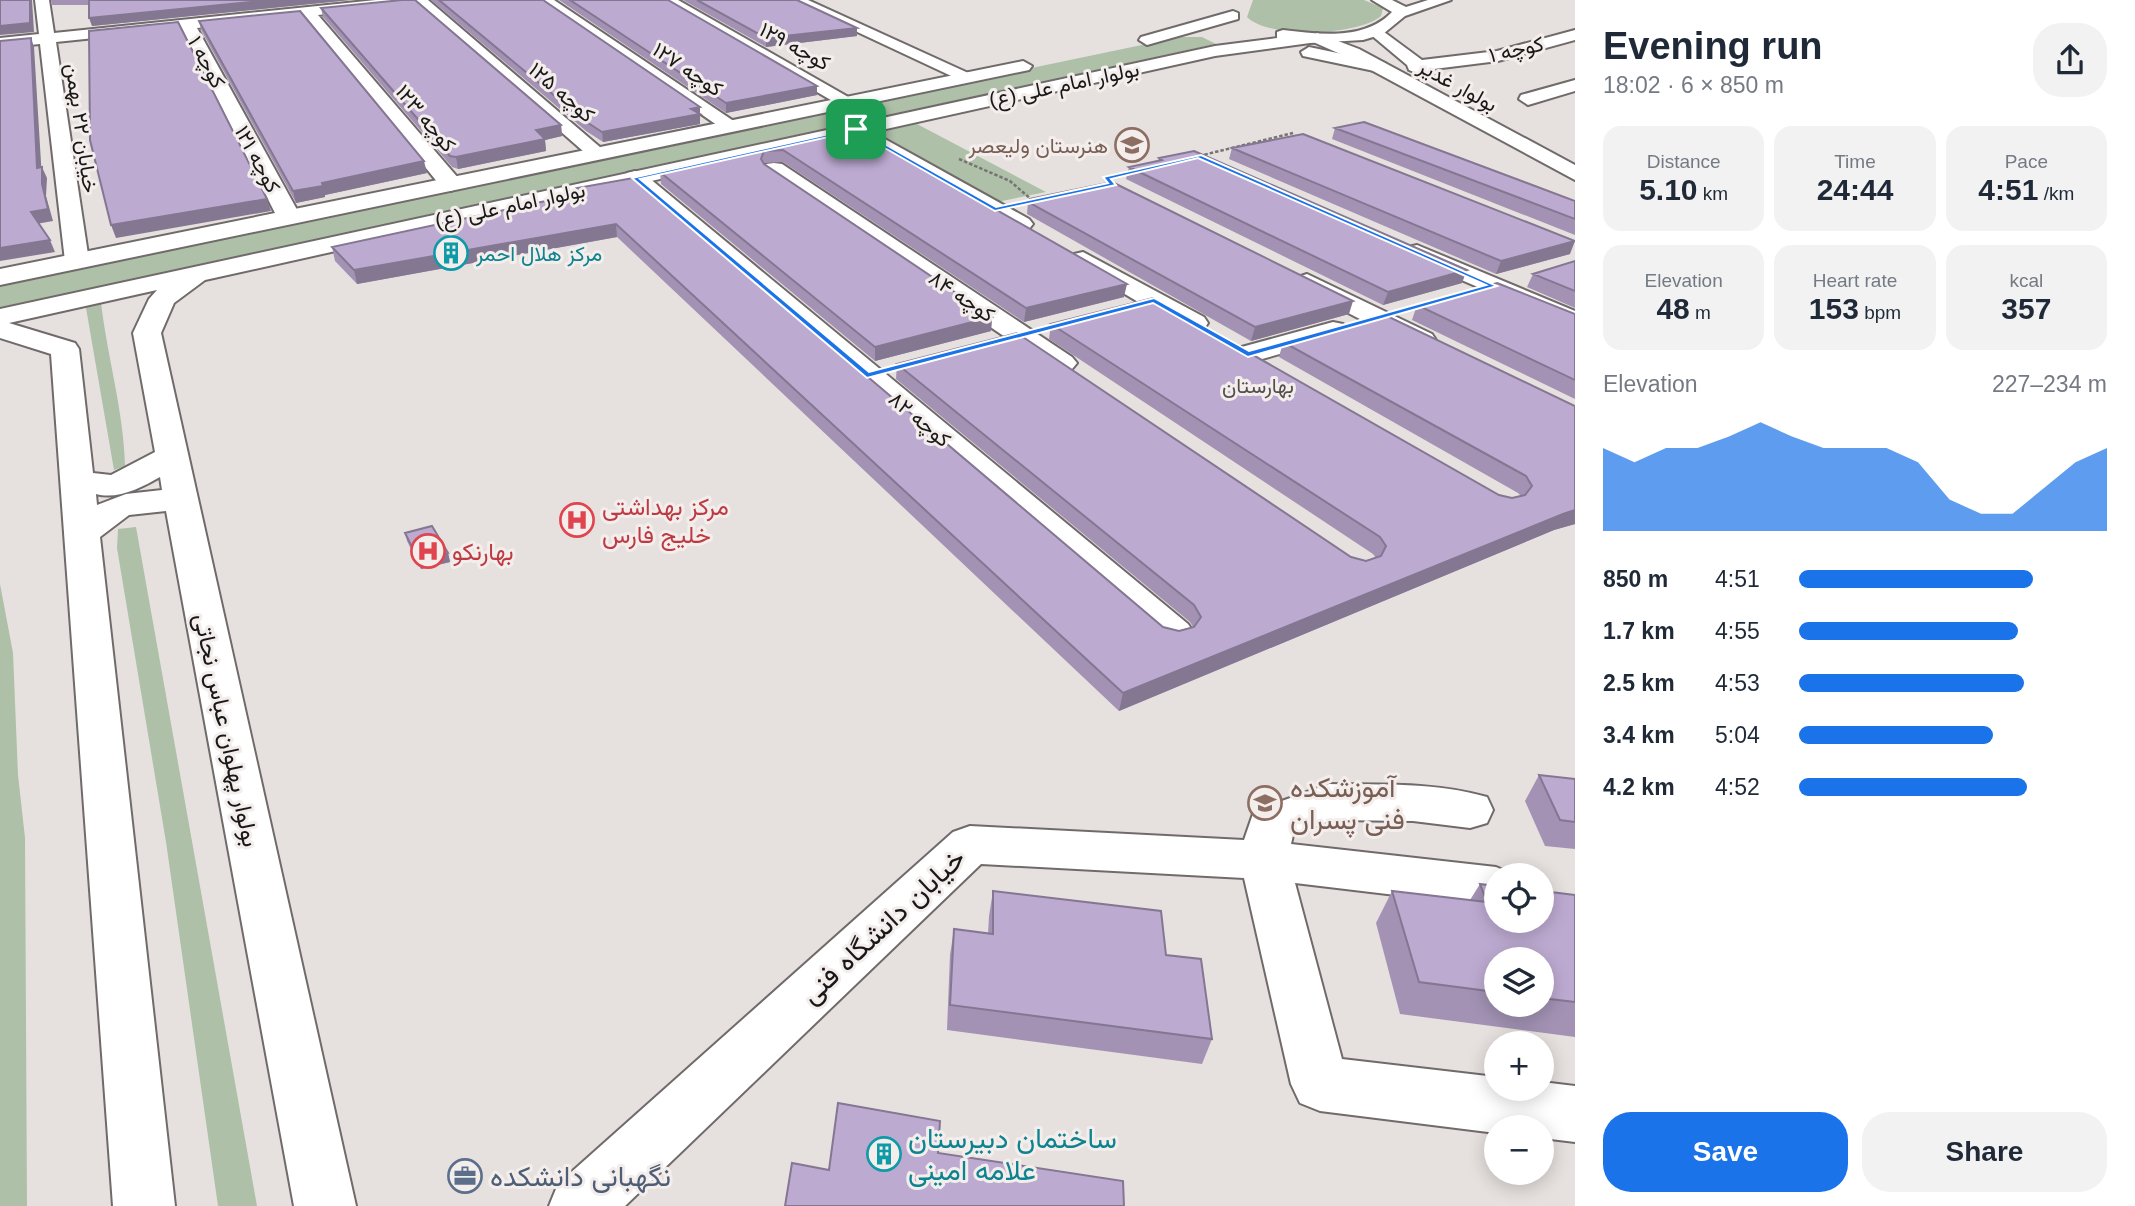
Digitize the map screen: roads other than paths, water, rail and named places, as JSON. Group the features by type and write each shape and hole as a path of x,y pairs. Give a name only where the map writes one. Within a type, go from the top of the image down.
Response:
{"street":[{"name":"خیابان ۲۲ بهمن","path":"42,0 77,261"},
{"path":"257,0 268,16"},
{"path":"0,43 306,12 361,3 420,0"},
{"name":"کوچه ۱۲۵","path":"420,0 598,153"},
{"name":"کوچه ۱۲۷","path":"544,0 732,126"},
{"name":"کوچه ۱۲۹","path":"667,0 848,102"},
{"path":"796,0 968,77"},
{"path":"1379,0 1399,8 1401,13"},
{"path":"1238,8 1240,25 1259,31 1313,38 1376,31 1389,26 1401,13 1444,0"},
{"name":"بولوار امام علی (ع)","path":"1130,44 1181,32 1238,8"},
{"path":"159,9 167,26"},
{"name":"کوچه ۱۲۳","path":"306,12 451,184"},
{"name":"کوچه ۱","path":"187,24 227,100"},
{"name":"بولوار غدیر","path":"1376,31 1415,66 1529,128"},
{"path":"1181,32 1225,34 1240,39 1246,46 1298,50 1422,81 1436,77"},
{"name":"کوچه ۱","path":"1415,66 1497,56 1575,34"},
{"name":"بولوار امام علی (ع)","path":"0,317 1246,46 1313,38"},
{"name":"بولوار غدیر","path":"1313,38 1387,72 1575,174"},
{"path":"1525,49 1563,58"},
{"name":"بولوار امام علی (ع)","path":"0,277 1049,61"},
{"path":"1417,89 1427,85 1454,88"},
{"path":"1528,99 1575,85"},
{"name":"کوچه ۱۲۱","path":"227,100 289,217"},
{"path":"856,129 1283,374"},
{"name":"کوچه ۸۴","path":"774,169 1088,381"},
{"name":"کوچه ۸۲","path":"635,178 1174,633"},
{"path":"995,209 1034,201"},
{"path":"1391,241 1575,321"},
{"path":"1282,269 1451,354"},
{"name":"بولوار پهلوان عباس نجاتی","path":"198,274 162,299 147,333 325,1206"},
{"path":"1455,296 1528,276"},
{"path":"1114,311 1154,300"},
{"path":"1228,343 1377,318 1416,307"},
{"path":"982,345 1060,325"},
{"path":"0,329 65,349 144,1206"},
{"path":"867,375 905,365"},
{"path":"76,476 107,488 125,483 172,456"},
{"path":"82,535 113,507 141,500 180,499"},
{"path":"1470,810 1413,803 1329,802 1271,824 1264,860 1320,1084 1575,1114"},
{"name":"خیابان دانشگاه فنی","path":"580,1206 970,845 1264,860 1484,886"}],"place":[{"name":"هنرستان ولیعصر","path":"1132,145"},
{"name":"مرکز هلال احمر","path":"451,253"},
{"name":"مرکز بهداشتی خلیج فارس","path":"577,520"},
{"name":"بهارنکو","path":"428,551"},
{"name":"آموزشکده فنی پسران","path":"1265,803"},
{"name":"ساختمان دبیرستان علامه امینی","path":"884,1154"},
{"name":"نگهبانی دانشکده","path":"465,1176"}],"district":[{"name":"بهارستان","path":"1258,385"}]}
